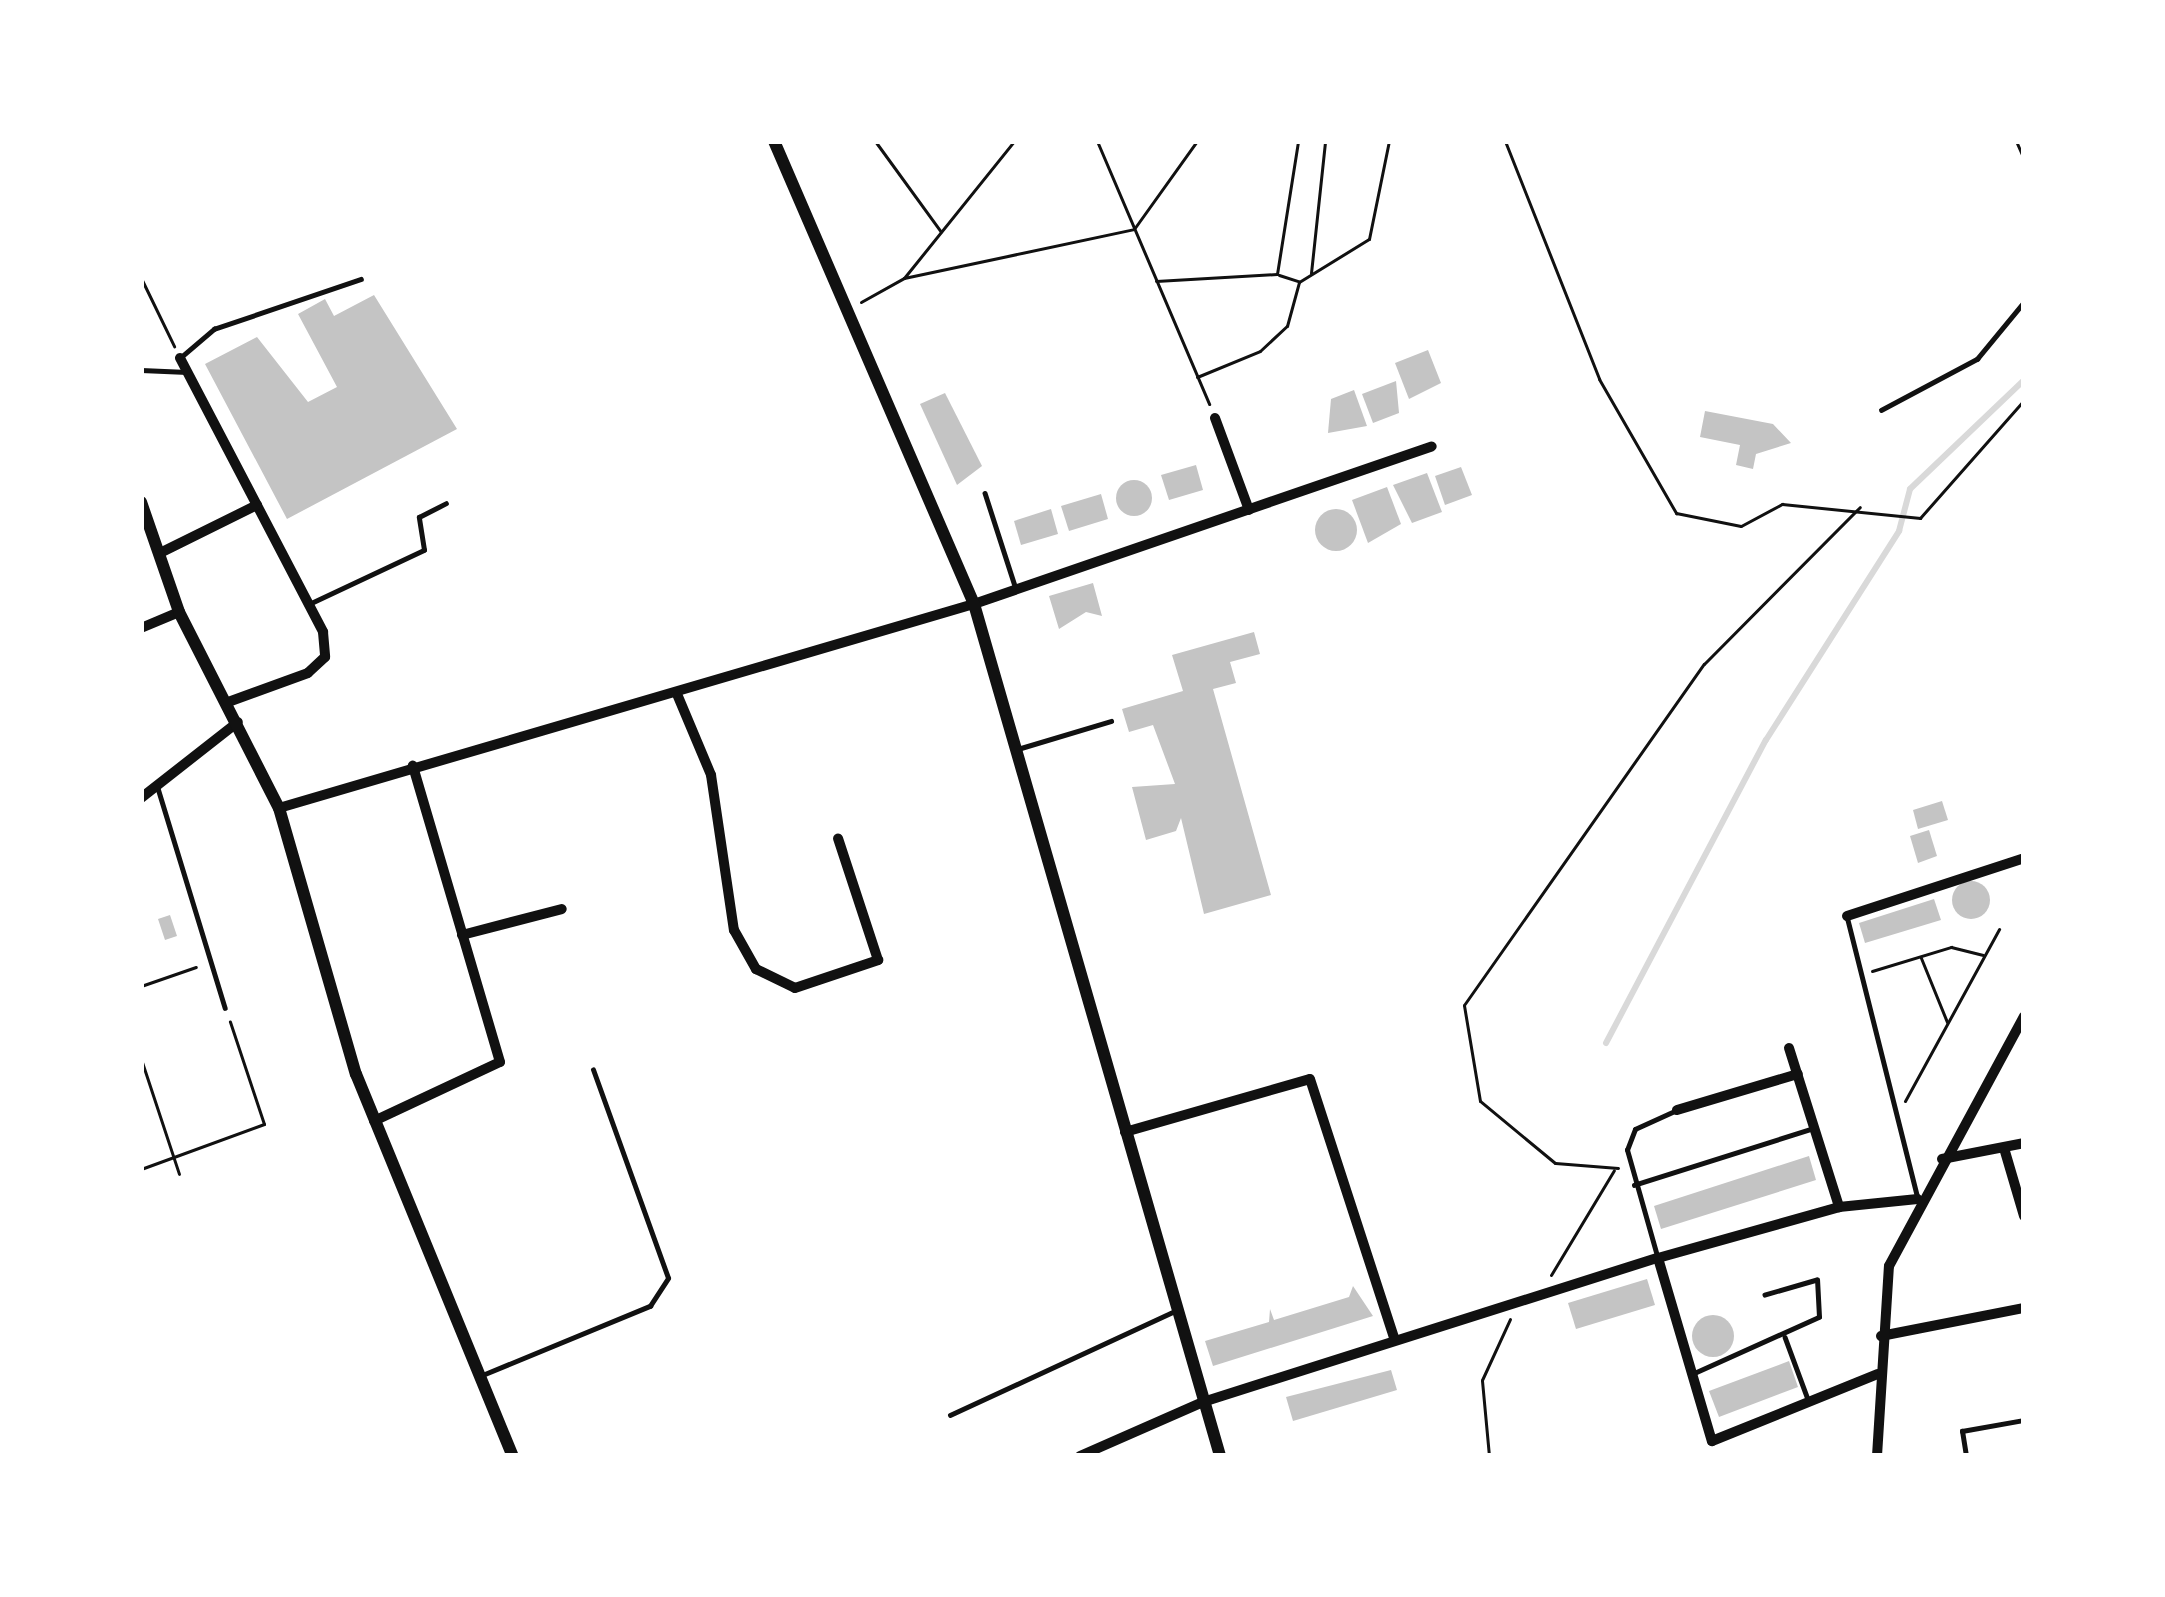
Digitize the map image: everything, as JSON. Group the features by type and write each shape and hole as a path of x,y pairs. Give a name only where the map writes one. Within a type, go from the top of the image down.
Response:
{"street":[{"path":"774,141 974,604 1220,1456"},
{"path":"180,358 309,604 325,657 231,701"},
{"path":"1215,418 1249,510"},
{"path":"279,808 974,604 1432,446"},
{"path":"141,502 179,612 241,720 279,808 374,1121 513,1456"},
{"path":"162,552 257,505"},
{"path":"141,628 179,612"},
{"path":"677,694 711,775 734,930 756,969 795,988 878,960 838,838"},
{"path":"141,798 241,720"},
{"path":"374,1121 500,1062 413,766"},
{"path":"1847,916 2024,858"},
{"path":"462,935 562,909"},
{"path":"1877,1456 1878,1374 1888,1266 1918,1199 2024,1016"},
{"path":"1790,1048 1839,1207"},
{"path":"1677,1110 1798,1074"},
{"path":"1125,1132 1310,1078 1395,1340"},
{"path":"1942,1159 2024,1143"},
{"path":"2004,1148 2024,1216"},
{"path":"1081,1456 1204,1402 1658,1258 1839,1207 1918,1199"},
{"path":"1658,1258 1712,1442 1878,1374"},
{"path":"1881,1336 2024,1308"}],"lane":[{"path":"180,358 214,329 361,279"},
{"path":"1881,410 1959,373 2024,302"},
{"path":"141,370 187,372"},
{"path":"985,493 1016,589"},
{"path":"309,604 424,550 419,517 446,503"},
{"path":"1016,749 1111,721"},
{"path":"157,785 225,1008"},
{"path":"1847,916 1858,975 1918,1199"},
{"path":"480,1376 650,1306 668,1279 593,1070"},
{"path":"1658,1258 1628,1167 1635,1129 1677,1110"},
{"path":"1634,1185 1815,1128"},
{"path":"1692,1374 1785,1337 1819,1317 1820,1282 1766,1295"},
{"path":"950,1415 1176,1311"},
{"path":"1785,1337 1809,1402"},
{"path":"1966,1456 1962,1431 2024,1420"}],"path":[{"path":"875,141 941,232"},
{"path":"904,278 1014,141"},
{"path":"1097,141 1215,418"},
{"path":"848,308 904,278 1134,229 1197,141"},
{"path":"1277,274 1298,141"},
{"path":"1310,275 1325,141"},
{"path":"1197,377 1287,326 1299,282 1369,239 1389,141"},
{"path":"1505,141 1599,379 1676,513 1742,526 1782,504 1860,507 1916,518 2024,400"},
{"path":"2016,141 2024,159"},
{"path":"1156,281 1277,274 1299,282"},
{"path":"141,278 180,358"},
{"path":"1628,1167 1555,1163 1492,1113 1464,1005 1704,664 1860,507"},
{"path":"1892,1106 1907,1100 1999,929"},
{"path":"1858,975 1951,947 1984,956"},
{"path":"1921,957 1947,1023"},
{"path":"141,986 210,962"},
{"path":"141,1169 264,1124 225,1008"},
{"path":"141,1059 179,1174"}],"building":[{"path":"374,295 457,429 287,519 205,364 257,337 308,402 337,387 298,314 325,299 334,316"},
{"path":"1428,350 1441,383 1409,399 1395,363"},
{"path":"1396,381 1399,413 1373,423 1362,394"},
{"path":"1354,390 1367,426 1328,433 1331,399"},
{"path":"945,393 982,466 957,485 920,404"},
{"path":"1705,411 1773,424 1791,443 1756,454 1753,469 1736,465 1740,445 1700,437"},
{"path":"1196,465 1203,490 1169,500 1161,475"},
{"path":"1461,467 1472,495 1445,505 1435,476"},
{"path":"1427,473 1442,512 1412,523 1393,485"},
{"path":"1134,480 1147,485 1152,498 1147,511 1134,516 1121,511 1116,498 1121,485"},
{"path":"1387,487 1401,524 1368,543 1352,500"},
{"path":"1101,494 1108,519 1069,531 1061,506"},
{"path":"1051,509 1058,534 1021,545 1014,521"},
{"path":"1336,509 1351,515 1357,530 1351,545 1336,551 1321,545 1315,530 1321,515"},
{"path":"1093,583 1102,616 1086,612 1059,629 1049,596"},
{"path":"1254,632 1260,654 1230,662 1236,683 1213,689 1271,895 1204,914 1181,818 1176,831 1146,840 1132,787 1175,784 1153,725 1129,732 1122,709 1183,691 1172,655"},
{"path":"1942,801 1948,820 1918,829 1913,810"},
{"path":"1929,830 1937,856 1918,863 1910,836"},
{"path":"1971,881 1985,886 1990,900 1985,914 1971,919 1957,914 1952,900 1957,886"},
{"path":"1934,899 1941,920 1865,943 1859,923"},
{"path":"170,915 177,936 165,940 158,919"},
{"path":"1809,1156 1816,1180 1661,1229 1654,1206"},
{"path":"1647,1279 1655,1305 1576,1329 1568,1303"},
{"path":"1353,1286 1373,1316 1213,1366 1205,1341 1269,1322 1270,1309 1274,1320 1349,1297"},
{"path":"1713,1315 1728,1321 1734,1336 1728,1351 1713,1357 1698,1351 1692,1336 1698,1321"},
{"path":"1789,1361 1798,1387 1719,1417 1709,1391"},
{"path":"1391,1370 1397,1390 1293,1421 1286,1397"}],"waterway":[{"path":"1606,1043 1766,740 1899,531 1910,489 2024,380"}]}
